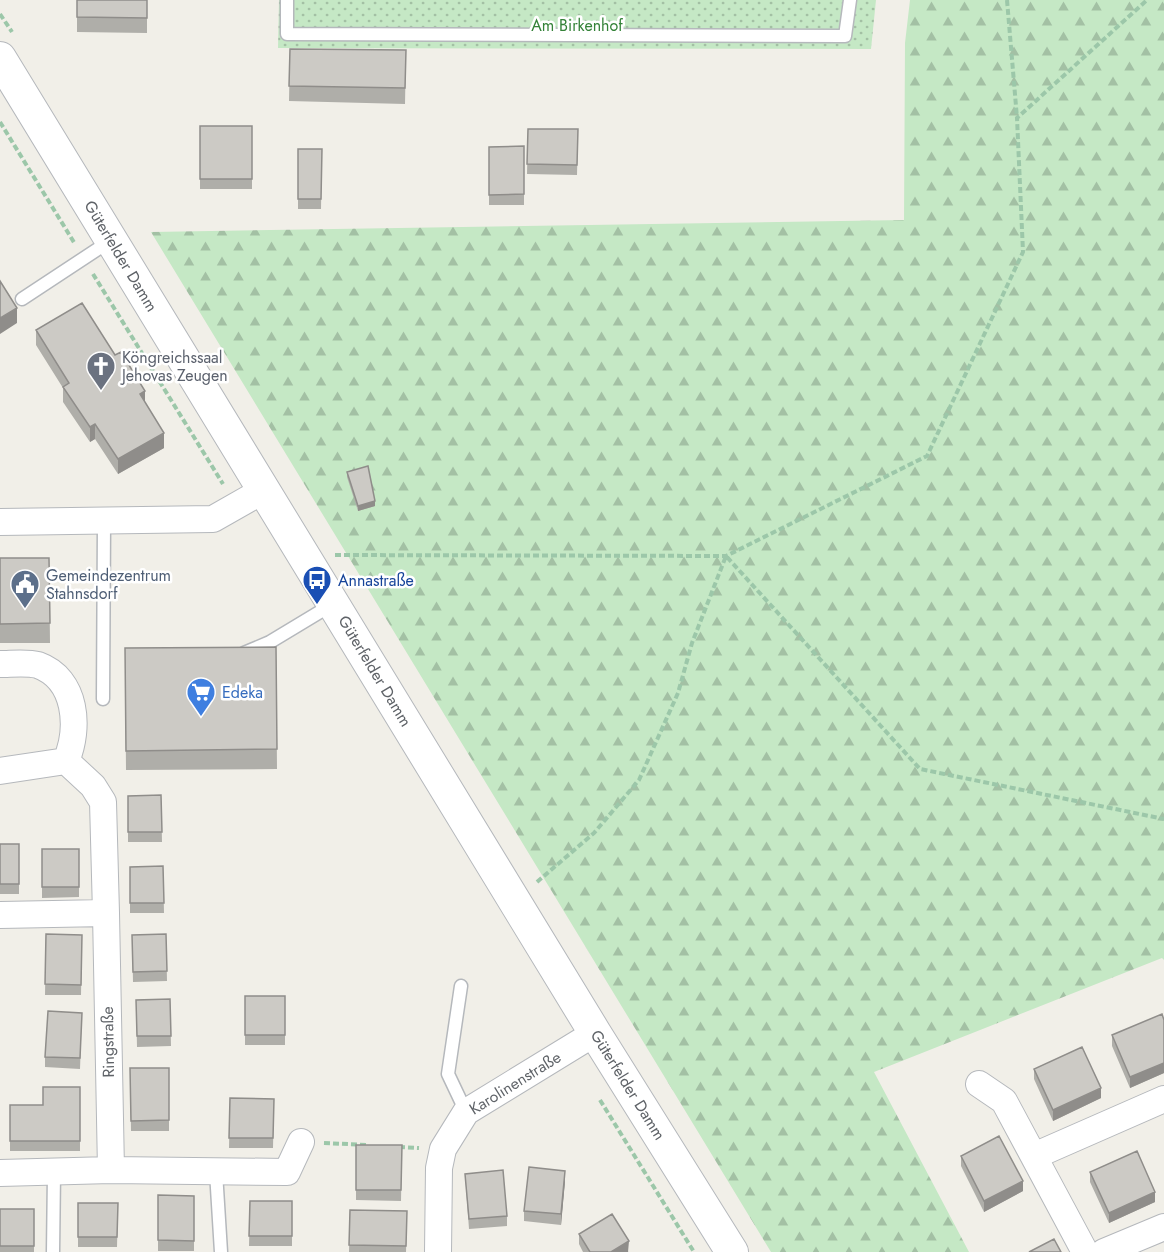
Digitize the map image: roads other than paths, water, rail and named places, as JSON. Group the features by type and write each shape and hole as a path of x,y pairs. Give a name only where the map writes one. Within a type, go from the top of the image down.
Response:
{"street":[{"name":"Güterfelder Damm","path":"0,58 595,1033 732,1252"},
{"path":"0,522 213,519 264,490"},
{"path":"0,664 37,665 60,678 72,700 74,743 66,761 0,771"},
{"name":"Ringstraße","path":"66,761 93,786 102,802 111,1170"},
{"path":"0,915 106,913"},
{"name":"Karolinenstraße","path":"438,1252 439,1168 443,1149 466,1112 595,1033"},
{"path":"979,1084 1004,1101 1085,1252"},
{"path":"1034,1156 1164,1099"},
{"path":"0,1173 111,1170 287,1172 301,1142"},
{"path":"1104,1252 1164,1227"}],"lane":[{"path":"287,0 287,34 797,36 845,36 850,0"},
{"path":"22,299 111,241"},
{"path":"103,699 104,522"},
{"path":"240,655 270,642 333,604"},
{"path":"461,986 448,1074 466,1112"},
{"path":"216,1172 221,1252"},
{"path":"53,1252 54,1173"}],"place":[{"name":"Köngreichssaal Jehovas Zeugen","path":"101,392"},
{"name":"Annastraße","path":"317,606"},
{"name":"Gemeindezentrum Stahnsdorf","path":"25,610"},
{"name":"Edeka","path":"201,718"}],"park label":[{"name":"Am Birkenhof","path":"577,25"}]}
